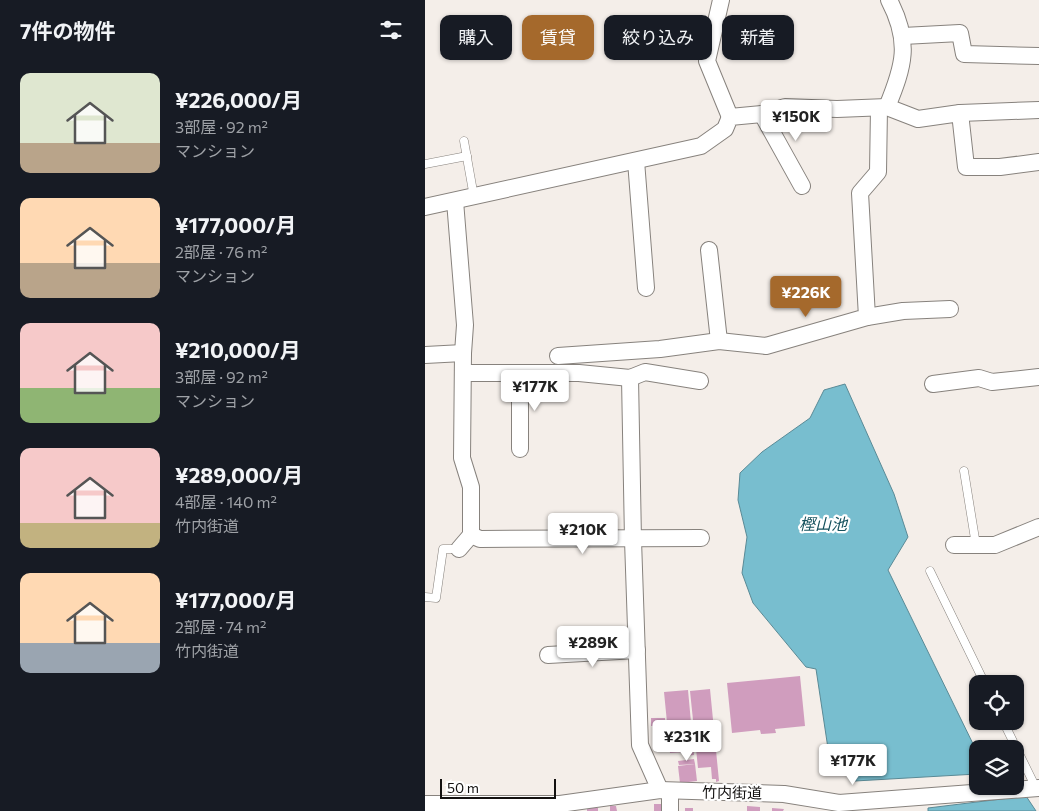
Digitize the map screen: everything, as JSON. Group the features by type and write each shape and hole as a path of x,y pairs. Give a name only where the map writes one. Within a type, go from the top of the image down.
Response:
{"street":[{"path":"425,207 701,146 725,129 730,116 707,61 721,0"},
{"path":"867,317 860,194 878,172 883,107 899,79 903,36 889,0"},
{"path":"903,36 960,33 964,54 1039,56"},
{"path":"730,116 762,114 785,107 837,109 883,107 918,119 960,114 1039,110"},
{"path":"762,114 803,186"},
{"path":"960,114 966,167 1000,167 1039,162"},
{"path":"636,161 646,288"},
{"path":"455,201 465,325 462,458 471,487 471,535 459,549"},
{"path":"709,250 719,341"},
{"path":"559,356 660,349 719,341 766,346 867,317 903,311 950,309"},
{"path":"425,355 463,353"},
{"path":"463,373 579,373 630,378 645,372 700,380"},
{"path":"519,449 520,374"},
{"path":"933,384 979,378 991,382 1039,377"},
{"path":"630,378 640,745 665,791 670,811"},
{"path":"954,546 995,545 1039,527"},
{"path":"471,535 480,539 633,540 701,538"},
{"path":"548,655 637,650"},
{"name":"竹内街道","path":"425,804 559,804 665,791 784,794 839,802 1038,790"}],"lane":[{"path":"464,142 474,197"},
{"path":"425,164 467,156"},
{"path":"964,471 976,545"},
{"path":"425,598 436,598 443,549 459,549"},
{"path":"930,571 981,675"},
{"path":"1008,730 1038,790"}],"water":[{"name":"樫山池","path":"845,384 894,494 908,537 888,570 971,740 969,740 969,774 855,781 829,755 816,669 806,667 753,603 742,573 747,537 738,500 740,473 762,452 810,418 824,390"},
{"path":"1026,796 1036,811 928,811 928,808"}],"building":[{"path":"800,676 805,726 775,729 776,733 761,734 760,730 732,733 727,683"},
{"path":"710,689 719,781 716,782 716,779 712,779 711,767 698,768 690,691"},
{"path":"688,690 694,755 686,756 685,752 670,753 664,692"},
{"path":"651,718 665,718 665,726 651,726"},
{"path":"694,759 695,764 679,765 678,761"},
{"path":"695,764 697,781 680,783 678,766"},
{"path":"654,804 662,804 664,811 654,811"},
{"path":"610,806 616,806 617,811 610,811"},
{"path":"747,806 760,807 760,811 747,811"},
{"path":"587,808 598,808 598,811 587,811"},
{"path":"685,808 693,808 693,811 685,811"},
{"path":"772,808 784,809 783,811 772,811"}]}
